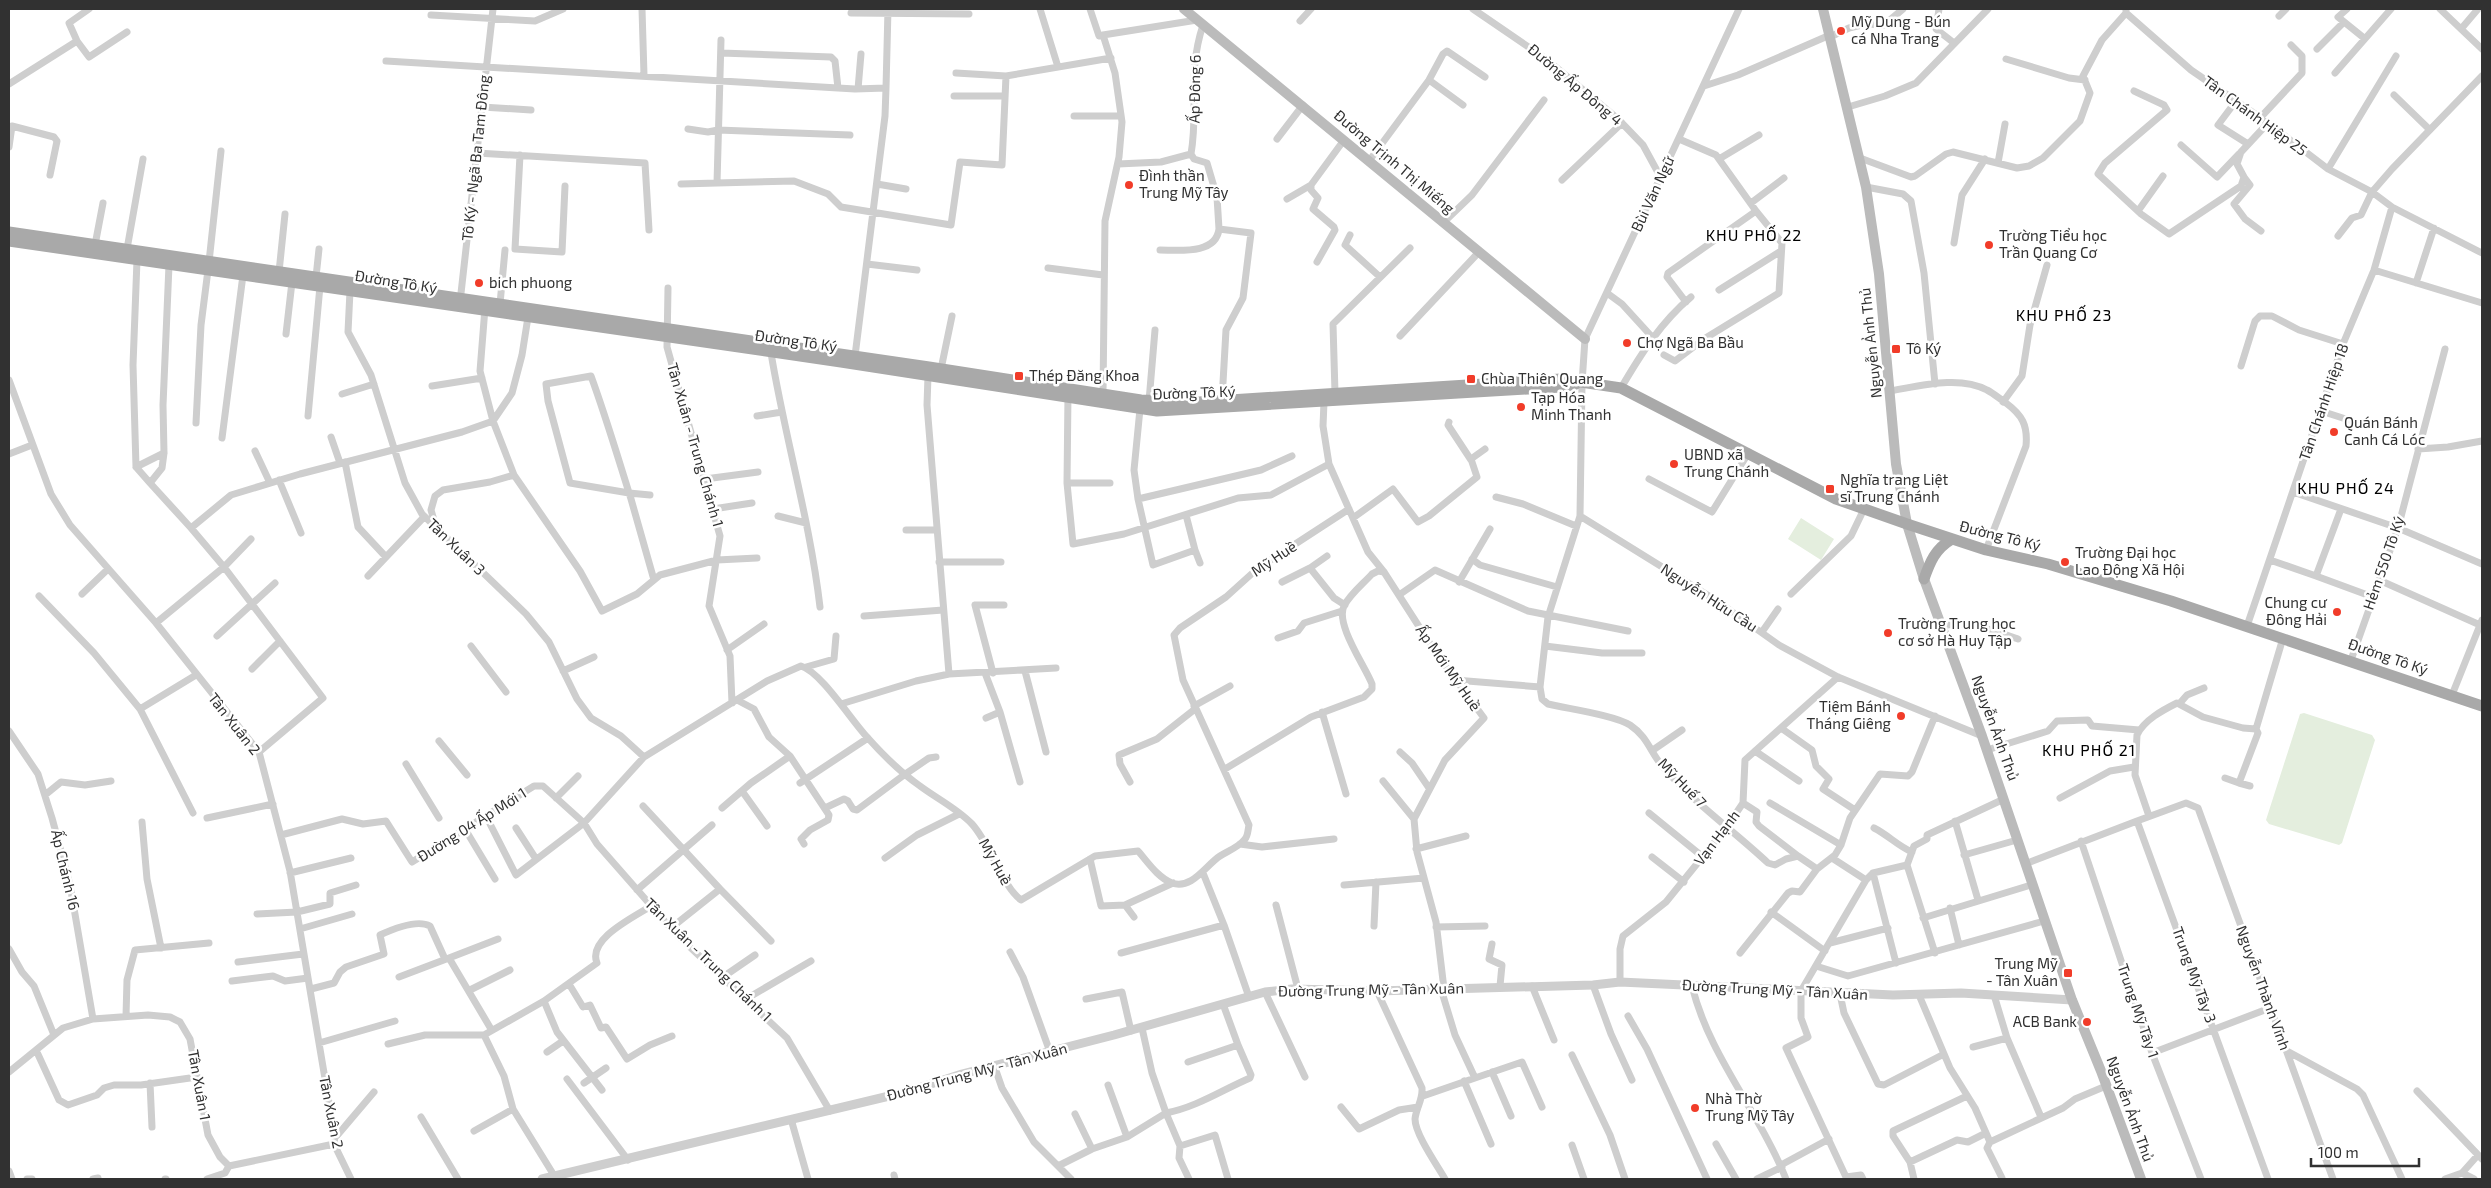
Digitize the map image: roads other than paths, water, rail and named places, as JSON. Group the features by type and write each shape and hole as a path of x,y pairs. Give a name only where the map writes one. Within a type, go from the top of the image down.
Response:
{"main road":[{"name":"Đường Trịnh Thị Miếng","path":"1184,9 1585,339"},
{"name":"Nguyễn Ảnh Thủ","path":"1823,9 1866,187 1879,274 1896,464 1907,524 1924,579 1987,750 2072,1000 2141,1179"},
{"name":"Đường Tô Ký","path":"9,232 127,249 243,275 292,282 318,282 485,307 528,317 855,356 941,369 1178,411 1561,388 1582,383"},
{"name":"Đường Tô Ký","path":"9,241 169,265 209,266 279,272 350,290 460,303"},
{"name":"Đường Tô Ký","path":"485,307 500,304 772,353 928,376 1068,393"},
{"name":"Đường Tô Ký","path":"1144,405 1552,380 1621,388 1749,452 1836,499 1952,540 2048,564 2247,626 2482,706"},
{"path":"1924,579 1928,566 1938,548 1952,540"}],"street":[{"path":"89,9 69,23 77,41 89,56 127,32"},
{"name":"Tô Ký - Ngã Ba Tam Đông","path":"460,303 493,9"},
{"path":"431,15 535,21 563,9"},
{"path":"642,9 644,75"},
{"path":"1040,9 1058,67"},
{"path":"1090,9 1098,36 1200,22"},
{"path":"1300,20 1311,9"},
{"name":"Đường Ấp Đông 4","path":"1473,9 1546,58 1622,123 1644,145 1661,178"},
{"name":"Bùi Văn Ngữ","path":"1580,516 1582,383 1585,339 1680,139 1739,9"},
{"path":"1704,86 1738,75 1849,28 1866,24 1884,26 1903,9"},
{"path":"1939,9 1936,29 1954,44"},
{"path":"1848,108 1885,96 1916,82 1988,9"},
{"path":"2279,16 2286,9"},
{"path":"2347,9 2338,17 2364,38"},
{"path":"2335,73 2391,9"},
{"path":"2440,9 2482,49"},
{"path":"2461,29 2478,9"},
{"path":"851,14 888,11 969,14"},
{"path":"855,356 885,116 888,11"},
{"path":"1860,158 1910,176 1915,176 1946,154 1953,152 2023,168 2043,158 2080,121 2090,93 2084,76 2102,40 2126,11"},
{"name":"Tân Chánh Hiệp 25","path":"2126,11 2191,70 2268,123 2328,170 2372,192 2392,207 2482,254"},
{"name":"Ấp Đông 6","path":"1191,154 1194,136 1193,68 1200,22"},
{"path":"2317,49 2344,22"},
{"path":"1102,35 1111,58 1121,116 1118,164 1105,221 1103,399"},
{"path":"717,183 718,80 721,40"},
{"path":"9,84 77,41"},
{"path":"2260,118 2302,72 2302,56 2291,45"},
{"path":"1369,161 1428,80 1443,54 1447,51 1485,77"},
{"path":"721,53 831,57 835,61 838,88"},
{"path":"858,89 861,54"},
{"path":"2328,170 2396,56"},
{"path":"956,73 1006,76 1111,58"},
{"path":"2006,59 2070,78 2085,80"},
{"path":"386,61 838,88 886,88"},
{"path":"681,184 794,181 828,194 841,207 874,214 951,225 960,162 1002,165 1006,76"},
{"path":"2338,236 2352,218 2361,214 2372,192 2429,129 2482,76"},
{"path":"1428,80 1463,105"},
{"path":"2134,91 2164,105 2167,110 2105,163 2098,174 2138,211 2169,234 2241,186 2244,177"},
{"path":"2394,95 2429,129"},
{"path":"954,96 1005,96"},
{"path":"1443,222 1472,195 1544,100"},
{"path":"2236,101 2218,125 2248,144"},
{"path":"1277,139 1303,105"},
{"path":"482,108 531,110"},
{"path":"1074,116 1121,116"},
{"path":"1562,180 1622,123"},
{"path":"2180,145 2217,177 2268,123"},
{"path":"1998,163 2005,124"},
{"path":"9,147 12,126 54,137 57,142 50,175"},
{"path":"688,129 708,132 718,130 850,135"},
{"path":"1719,159 1759,135"},
{"path":"1664,355 1675,361 1704,339 1779,293 1782,243 1756,211 1716,155 1680,139"},
{"path":"1287,199 1311,185 1344,140"},
{"path":"196,423 201,325 222,151"},
{"path":"2241,152 2237,164 2250,185 2234,204 2245,219 2261,232"},
{"path":"477,153 646,163 649,230"},
{"path":"1118,164 1161,162 1191,154 1194,158 1207,163 1217,197 1218,237 1214,242 1196,250 1160,250"},
{"path":"520,155 515,249 562,252 566,186"},
{"path":"127,249 143,159"},
{"path":"1954,243 1962,195 1985,159"},
{"path":"2138,211 2163,176"},
{"path":"1751,203 1784,178"},
{"path":"877,184 906,189"},
{"path":"1311,185 1311,190 1318,198 1313,209 1335,230 1317,262"},
{"path":"1866,187 1903,194 1911,201 1924,273 1934,384"},
{"path":"94,244 103,203"},
{"name":"Tân Chánh Hiệp 18","path":"2247,626 2343,344 2374,270 2392,207"},
{"path":"1621,388 1652,338 1672,313 1689,300 1667,278 1668,273 1756,211"},
{"path":"279,272 285,214"},
{"path":"2416,283 2434,228"},
{"path":"1219,230 1252,229 1243,298 1226,330 1222,400"},
{"path":"1350,235 1345,245 1380,277"},
{"path":"1335,392 1333,324 1410,248"},
{"path":"308,416 319,249"},
{"path":"500,304 506,250"},
{"path":"1719,290 1781,251"},
{"path":"1400,336 1479,252"},
{"path":"137,260 133,365 136,467 224,567 323,698 259,752"},
{"path":"867,264 917,270"},
{"path":"150,483 162,468 164,453 163,405 169,265"},
{"path":"2003,402 2022,376 2030,325 2047,265"},
{"path":"1048,268 1103,275"},
{"path":"2374,270 2482,303"},
{"path":"222,438 243,275"},
{"path":"286,334 292,282"},
{"name":"Tân Xuân - Trung Chánh 1","path":"668,288 667,348 720,536 718,560 709,606 730,656 735,701"},
{"name":"Tân Xuân 3","path":"350,290 348,332 374,384 411,497 424,517 526,614 549,642 577,699 591,718 621,736 644,757"},
{"path":"1607,293 1622,304 1652,338"},
{"path":"485,307 480,371 493,421 514,475 580,571 602,611 637,594 660,575 718,560 757,558"},
{"path":"2241,366 2255,322 2260,316 2266,314 2299,330 2343,344"},
{"path":"941,369 952,316"},
{"path":"190,528 231,495 342,462 470,430 493,421 512,392 522,355 528,317"},
{"path":"1155,330 1134,470 1138,499 1153,565 1195,550"},
{"name":"Hẻm 550 Tô Ký","path":"2351,660 2398,528 2445,349"},
{"path":"772,353 782,412 806,523 820,607"},
{"path":"650,495 629,494 570,483 548,402 546,384 591,376 629,494 654,580"},
{"path":"928,376 926,406 949,674"},
{"path":"432,386 482,378"},
{"name":"Tân Xuân 2","path":"9,380 51,494 70,525 156,623 259,752 290,873 303,954 311,989 334,1141 351,1179"},
{"path":"1890,391 1934,384 1959,383 1986,389 2023,419 2027,434 2026,446 1986,550"},
{"path":"342,394 374,384"},
{"path":"1068,393 1067,483 1072,544 1103,540 1238,498 1271,495 1329,464"},
{"name":"Ấp Mới Mỹ Huề","path":"1324,402 1323,426 1329,464 1368,552 1384,572 1455,680 1484,718 1446,760 1429,788 1414,819 1416,849 1436,926 1443,989 1455,1035 1475,1078"},
{"path":"2321,411 2352,421"},
{"path":"757,416 782,412"},
{"path":"1353,518 1393,489 1418,522 1430,516 1477,477 1471,460 1448,425 1449,422"},
{"path":"331,437 342,462 358,527 386,556"},
{"path":"2418,449 2434,449 2482,442"},
{"path":"9,454 32,445"},
{"path":"1471,460 1485,449"},
{"path":"255,451 270,483"},
{"path":"1649,479 1712,512 1749,452"},
{"path":"136,467 164,453"},
{"path":"1138,499 1261,470 1292,456"},
{"path":"705,480 758,472"},
{"path":"436,527 431,510 435,496 443,490 490,482 514,475"},
{"path":"279,480 301,533"},
{"path":"1067,483 1110,483"},
{"path":"2293,492 2398,528 2482,564"},
{"path":"1496,497 1523,504 1576,526"},
{"path":"713,509 752,503"},
{"name":"Mỹ Huề","path":"1240,844 1247,838 1249,824 1183,680 1174,636 1180,628 1226,597 1256,569 1349,509"},
{"path":"1791,594 1851,536 1864,509"},
{"path":"2316,576 2341,509"},
{"path":"1186,515 1200,563"},
{"path":"778,516 806,523"},
{"path":"1455,680 1540,688 1548,617 1580,516"},
{"name":"Nguyễn Hữu Cầu","path":"1580,516 1717,601 1779,645 1838,677 1982,736"},
{"path":"368,576 424,517"},
{"path":"1459,582 1490,529"},
{"path":"906,530 937,530"},
{"path":"156,623 224,567 252,539"},
{"path":"1282,582 1310,568 1327,556"},
{"path":"1472,559 1480,565 1558,587"},
{"path":"2270,560 2373,597"},
{"path":"939,562 1001,562"},
{"path":"1225,769 1322,712 1364,697 1372,689 1369,676 1344,626 1343,608 1310,568"},
{"path":"82,594 108,569"},
{"path":"1399,595 1435,570 1506,602 1548,617 1628,632"},
{"path":"1278,638 1298,631 1304,623 1343,608 1372,574 1378,571 1384,572"},
{"path":"2379,580 2481,623 2452,696"},
{"path":"217,636 275,583"},
{"path":"39,596 94,653 140,709 193,813"},
{"path":"1004,605 975,605 989,673 1020,782"},
{"path":"1762,632 1778,609"},
{"path":"864,616 943,610"},
{"path":"1941,626 1953,623 1971,625 2018,638"},
{"path":"727,650 764,624"},
{"path":"486,816 516,875 584,823 644,757 767,681 801,666 806,667 834,659 836,636"},
{"path":"2239,783 2258,733 2256,729 2283,638"},
{"path":"252,669 280,641"},
{"path":"471,646 506,692"},
{"path":"1545,646 1602,653 1642,653"},
{"path":"563,671 594,657"},
{"name":"Mỹ Huề","path":"806,667 841,704 848,716 904,775 971,823 995,859 1012,893 1021,900 1095,856 1138,851 1162,877 1173,883"},
{"path":"841,704 916,681 949,674 1056,668"},
{"path":"1025,671 1046,752"},
{"path":"140,709 196,675"},
{"name":"Vạn Hạnh","path":"1620,982 1620,949 1623,936 1666,902 1726,828 1743,803 1743,764 1838,677"},
{"path":"1130,782 1120,764 1119,755 1157,739 1194,707 1230,686"},
{"name":"Mỹ Huế 7","path":"1540,688 1542,699 1548,704 1628,724 1647,739 1662,766 1726,828 1768,863 1775,865 1786,859 1798,856"},
{"path":"2025,864 2149,816 2134,767 2140,730 2158,714 2180,703 2188,695 2204,688"},
{"path":"735,701 754,709 769,737 790,756 803,781 829,815 828,820 803,835 801,840 804,844"},
{"path":"2180,703 2203,716 2243,728 2256,729"},
{"path":"986,718 1000,712"},
{"path":"1322,712 1346,794"},
{"path":"1740,953 1771,912 1790,891 1800,892 1817,869 1832,858 1841,845 1847,824 1855,810 1880,774 1908,776 1912,772 1935,716"},
{"path":"1987,750 2048,731 2057,721 2088,720 2092,726 2140,730"},
{"path":"1781,728 1812,750 1816,766 1829,779 1824,789 1855,810"},
{"path":"1653,750 1682,730"},
{"name":"Ấp Chánh 16","path":"9,731 38,774 45,795 70,885 93,1019"},
{"path":"803,781 868,738"},
{"path":"439,740 467,775"},
{"path":"1755,751 1799,781"},
{"path":"1400,752 1412,763 1429,788"},
{"path":"722,808 790,756"},
{"path":"825,808 846,800 856,810 929,758 936,757"},
{"path":"406,764 439,818"},
{"path":"2060,798 2110,771 2134,767"},
{"path":"556,798 578,776"},
{"path":"2225,778 2250,786"},
{"path":"1383,780 1414,819"},
{"path":"45,795 62,782 85,785 111,781"},
{"name":"Đường 04 Ấp Mới 1","path":"281,836 342,819 363,824 386,821 412,862 534,786 543,786 584,823"},
{"path":"742,791 767,826"},
{"path":"1935,953 1906,865 1914,846 1926,839 1927,834 2004,799"},
{"path":"1743,803 1757,812 1756,822 1759,826 1817,869"},
{"path":"1770,803 1841,845"},
{"name":"Nguyễn Thành Vĩnh","path":"2149,816 2186,803 2198,808 2333,1179"},
{"path":"207,818 273,804"},
{"path":"643,806 720,889 771,940"},
{"path":"1649,813 1703,857"},
{"path":"885,858 917,835 959,814"},
{"name":"Trung Mỹ Tây 3","path":"2137,820 2268,1179"},
{"path":"1955,821 1978,900"},
{"path":"142,822 147,878 161,948"},
{"name":"Tân Xuân - Trung Chánh 1","path":"584,823 597,844 671,928 787,1038 830,1111"},
{"path":"637,890 712,825"},
{"path":"516,828 536,859"},
{"path":"1874,828 1889,836 1901,848 1912,852"},
{"path":"465,829 494,879"},
{"path":"1416,849 1466,836"},
{"path":"1090,859 1101,906 1125,905 1173,883 1186,882 1203,873 1207,865 1240,844 1262,847 1334,839"},
{"path":"1964,855 2017,840"},
{"name":"Trung Mỹ Tây 1","path":"2081,841 2152,1053 2201,1179"},
{"path":"1652,857 1684,882"},
{"path":"290,873 351,858"},
{"path":"1832,858 1866,880"},
{"path":"1863,1179 1861,1175 1846,1177 1786,1048 1808,1037 1801,1018 1801,991 1866,880 1873,873 1906,865"},
{"path":"1203,873 1224,925 1249,997"},
{"path":"1873,873 1896,963"},
{"path":"1344,885 1424,878"},
{"path":"1374,926 1376,882"},
{"path":"258,914 297,912 330,904 330,894 356,885"},
{"path":"1924,918 1950,908 2032,885"},
{"path":"671,928 720,889"},
{"path":"1125,905 1134,917"},
{"path":"1276,905 1298,989"},
{"path":"388,1044 426,1035 484,1035 491,1029 544,1001 597,963 594,957 598,943 651,906"},
{"path":"1950,908 1959,946"},
{"path":"1771,912 1825,950"},
{"path":"300,929 352,914"},
{"path":"1816,966 1848,976 2044,921"},
{"path":"311,989 334,983 340,972 346,967 384,954 380,935 410,925 426,924 430,926 447,959 470,990 491,1029"},
{"path":"1121,954 1224,925"},
{"path":"1436,926 1485,926"},
{"path":"1830,943 1888,928"},
{"path":"399,977 498,939"},
{"path":"126,1016 127,980 136,950 208,943"},
{"path":"1492,944 1489,960 1502,965 1500,986"},
{"path":"9,948 22,972 34,986 54,1035"},
{"path":"1010,952 1023,977 1050,1052"},
{"path":"238,962 303,954"},
{"path":"723,977 755,955"},
{"path":"746,999 811,961"},
{"path":"470,990 510,970"},
{"path":"232,981 273,976 285,981 308,978"},
{"name":"Đường Trung Mỹ - Tân Xuân","path":"542,1179 560,1177 906,1092 994,1065 1142,1028 1265,992 1298,989 1377,991 1500,986 1593,985 1620,982 1840,994 1919,995 1961,993 2072,1000"},
{"path":"569,984 583,1007 590,1005 601,1028 606,1027 627,1060 650,1045 672,1036"},
{"path":"1593,985 1611,1034 1632,1080"},
{"path":"1532,986 1554,1040"},
{"path":"1692,986 1697,1005 1733,1081 1781,1166 1786,1179"},
{"path":"1377,991 1422,1088 1423,1096 1415,1118 1416,1128 1445,1179"},
{"path":"1086,999 1122,992 1131,1030"},
{"path":"1265,992 1305,1077"},
{"path":"1840,994 1844,1013 1878,1084 1884,1084 1944,1054"},
{"path":"1919,995 1944,1054 1990,1142"},
{"path":"1994,995 2007,1038 2041,1117"},
{"path":"544,1001 563,1041 593,1076 602,1090"},
{"path":"1058,1166 1092,1149 1127,1137 1166,1113 1204,1102 1222,1090 1250,1078 1223,1004"},
{"path":"2152,1053 2270,1008"},
{"name":"Tân Xuân 1","path":"9,1072 63,1028 93,1019 155,1015 170,1017 180,1022 190,1039 208,1135 220,1157 229,1166"},
{"path":"1628,1016 1647,1049 1707,1179"},
{"path":"319,1043 395,1021"},
{"path":"1142,1028 1152,1073 1180,1146 1180,1158 1188,1179"},
{"path":"484,1035 504,1076 513,1109 560,1177"},
{"path":"1973,1047 2007,1038"},
{"path":"547,1052 563,1041"},
{"path":"1188,1062 1238,1045"},
{"path":"36,1050 62,1104 68,1105 97,1095 104,1088 114,1085 197,1077"},
{"path":"2287,1051 2363,1094 2402,1179"},
{"path":"1572,1055 1610,1135 1625,1179"},
{"path":"1423,1096 1522,1062 1542,1107"},
{"path":"994,1065 1002,1088 1034,1142 1070,1179"},
{"path":"584,1083 606,1068"},
{"path":"1492,1072 1511,1116"},
{"path":"567,1079 628,1160"},
{"path":"1464,1081 1491,1144"},
{"path":"150,1083 152,1127"},
{"path":"1108,1085 1127,1137"},
{"path":"2002,1178 1987,1148 1990,1142 2106,1086"},
{"path":"2417,1090 2420,1091 2480,1157 2462,1173 2446,1179"},
{"path":"207,1179 224,1173 229,1166 334,1141 374,1092"},
{"path":"1914,1179 1910,1162 1893,1136 1894,1131 1967,1096"},
{"path":"1341,1107 1358,1130 1399,1110 1418,1107"},
{"path":"474,1131 513,1109"},
{"path":"1076,1114 1092,1149"},
{"path":"421,1117 458,1179"},
{"path":"791,1119 808,1179"},
{"path":"1910,1162 1957,1140 1968,1142 1986,1134"},
{"path":"1180,1146 1215,1135 1228,1179"},
{"path":"1757,1179 1829,1139"},
{"path":"1716,1144 1736,1179"},
{"path":"1572,1145 1584,1179"},
{"path":"9,1172 12,1179"},
{"path":"2462,1173 2474,1179"},
{"path":"27,1179 32,1179"}],"place":[{"name":"Mỹ Dung - Bún cá Nha Trang","path":"1841,31"},
{"name":"Đình thần Trung Mỹ Tây","path":"1129,185"},
{"name":"Trường Tiểu học Trần Quang Cơ","path":"1989,245"},
{"name":"bich phuong","path":"479,283"},
{"name":"Chợ Ngã Ba Bầu","path":"1627,343"},
{"name":"Tô Ký","path":"1896,349"},
{"name":"Thép Đăng Khoa","path":"1019,376"},
{"name":"Chùa Thiên Quang","path":"1471,379"},
{"name":"Tạp Hóa Minh Thanh","path":"1521,407"},
{"name":"Quán Bánh Canh Cá Lóc","path":"2334,432"},
{"name":"UBND xã Trung Chánh","path":"1674,464"},
{"name":"Nghĩa trang Liệt sĩ Trung Chánh","path":"1830,489"},
{"name":"Trường Đại học Lao Động Xã Hội","path":"2065,562"},
{"name":"Chung cư Đông Hải","path":"2337,612"},
{"name":"Trường Trung học cơ sở Hà Huy Tập","path":"1888,633"},
{"name":"Tiệm Bánh Tháng Giêng","path":"1901,716"},
{"name":"Trung Mỹ - Tân Xuân","path":"2068,973"},
{"name":"ACB Bank","path":"2087,1022"},
{"name":"Nhà Thờ Trung Mỹ Tây","path":"1695,1108"}],"district":[{"name":"KHU PHỐ 22","path":"1754,235"},
{"name":"KHU PHỐ 23","path":"2064,315"},
{"name":"KHU PHỐ 24","path":"2346,488"},
{"name":"KHU PHỐ 21","path":"2089,750"}]}
